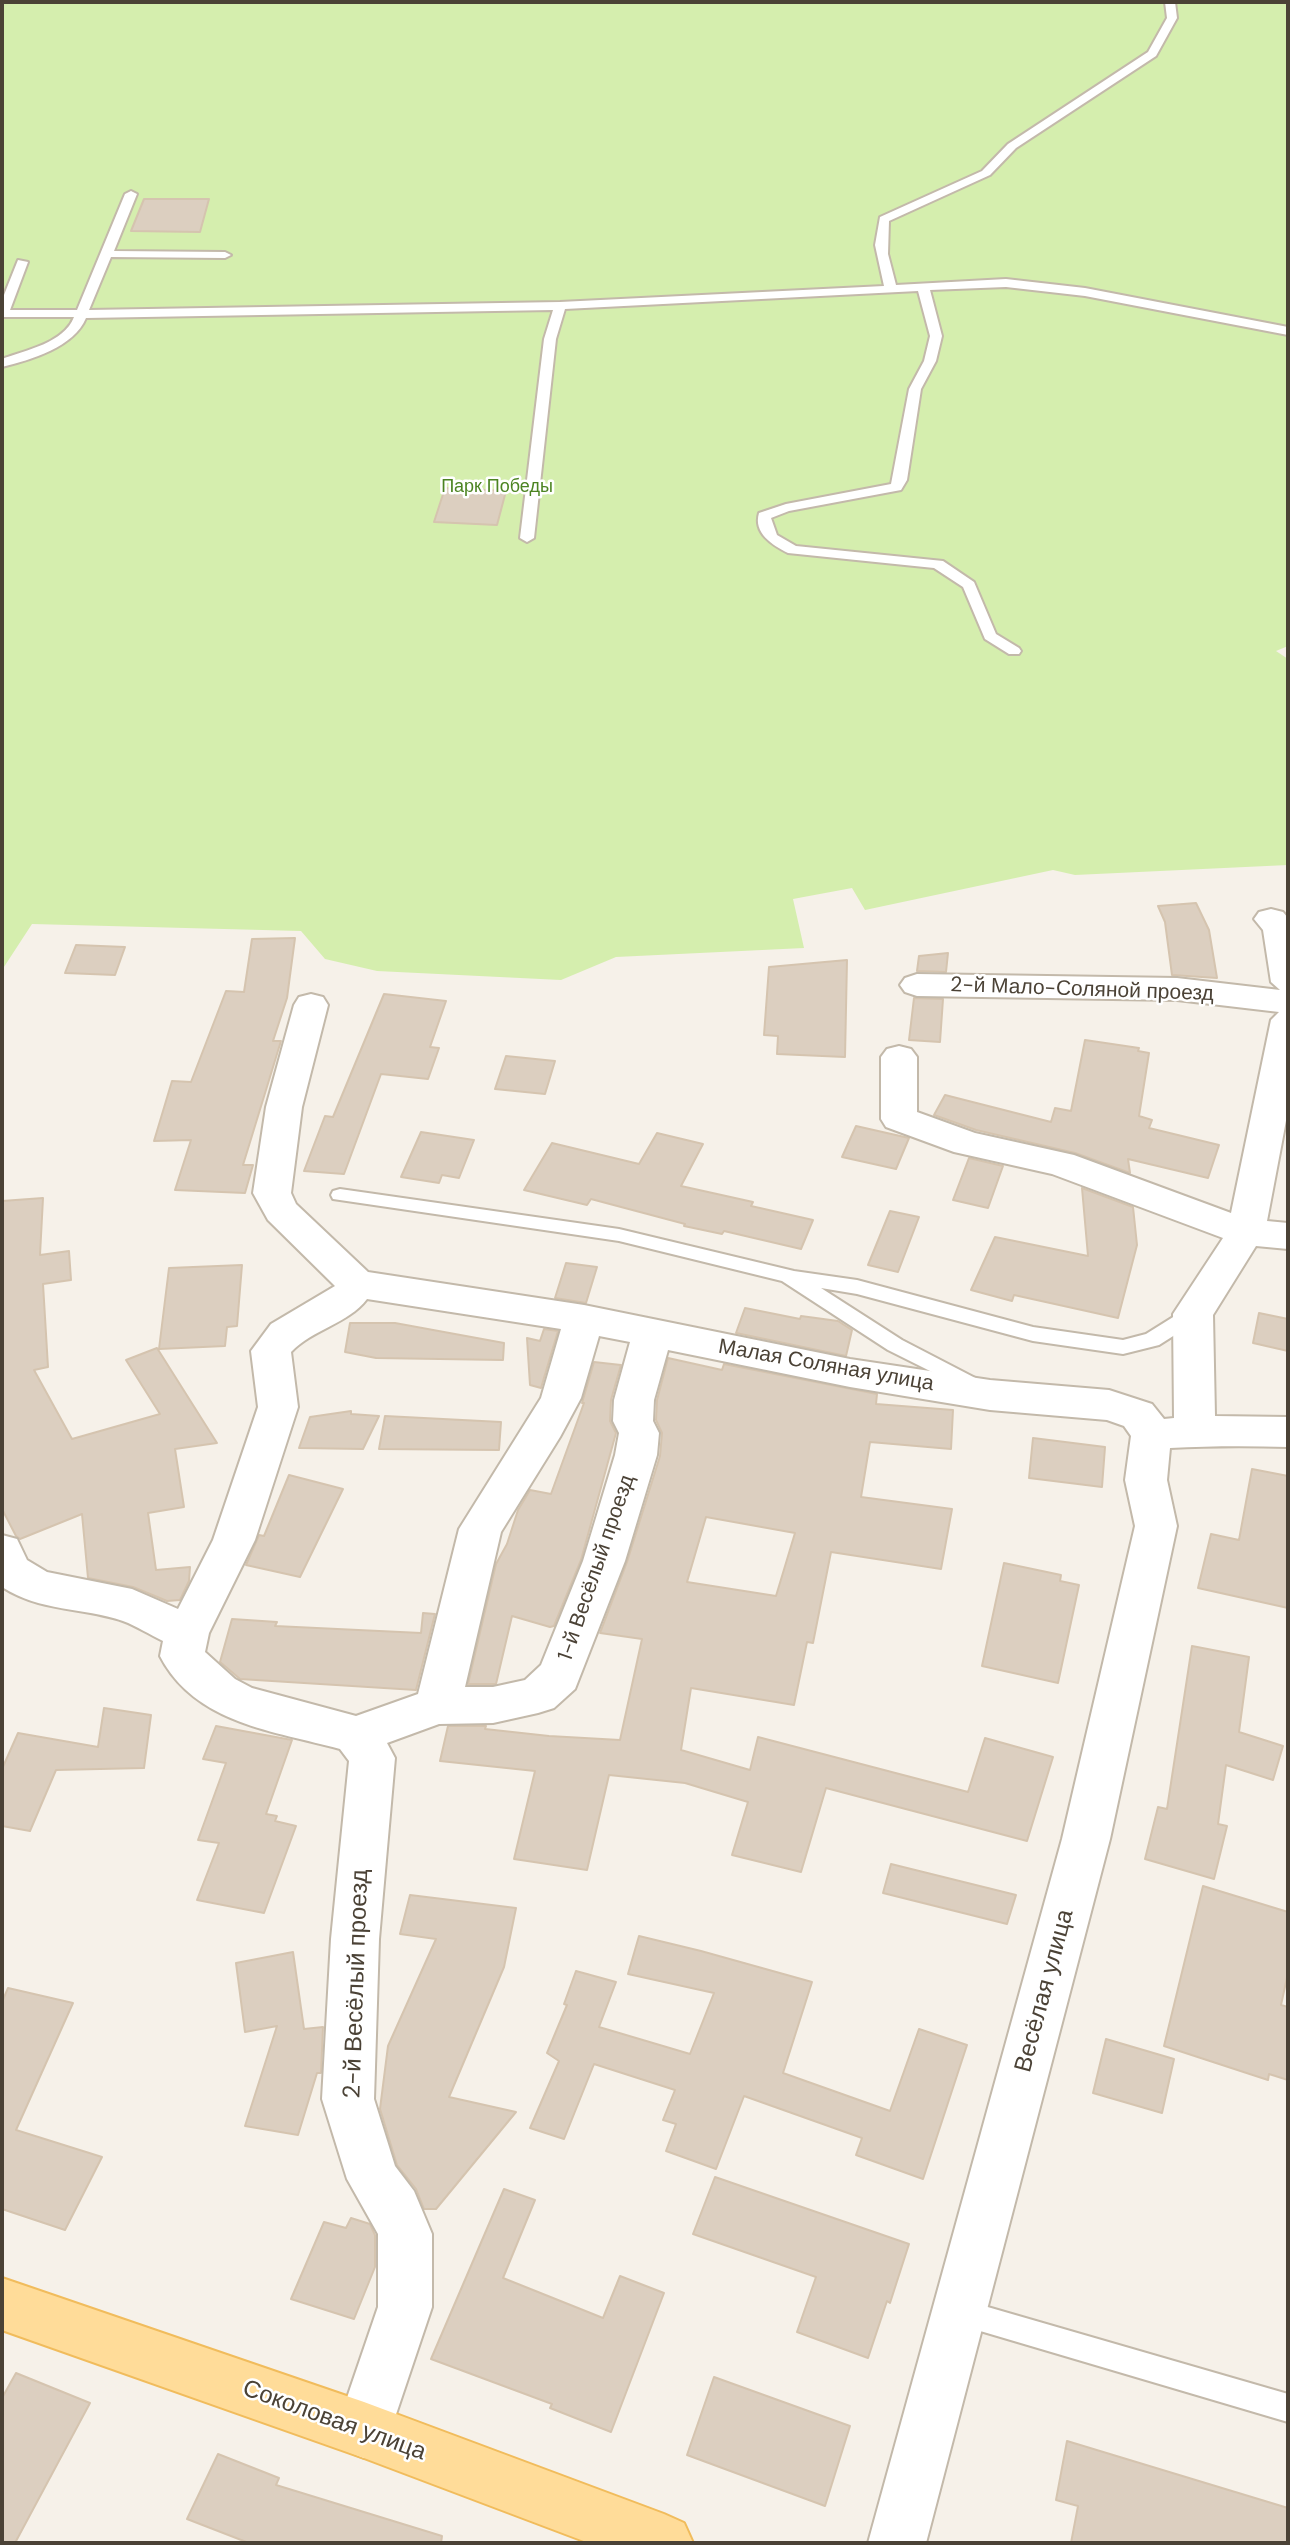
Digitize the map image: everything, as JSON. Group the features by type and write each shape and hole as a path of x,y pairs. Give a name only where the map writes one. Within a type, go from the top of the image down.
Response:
{"main road":[{"name":"Соколовая улица","path":"2,2304 364,2430 664,2543"}],"street":[{"path":"1271,919 1279,928 1288,982"},
{"name":"2-й Мало-Соляной проезд","path":"917,985 1177,989 1288,1002"},
{"path":"311,1005 284,1107 272,1193 281,1211 357,1284 345,1300 298,1324 275,1344 271,1351 278,1406 234,1540 187,1633 182,1656 205,1682 263,1711 325,1724 356,1735"},
{"path":"1193,1314 1246,1232 1288,1020"},
{"path":"899,1057 899,1119 967,1143 1061,1164 1246,1232 1288,1236"},
{"name":"Малая Соляная улица","path":"357,1284 584,1319 850,1373 990,1395 1109,1405 1138,1415 1174,1434"},
{"name":"Весёлая улица","path":"897,2543 1086,1839 1156,1526 1146,1480 1150,1439 1174,1434 1193,1314"},
{"path":"438,1706 480,1529 561,1398 584,1319"},
{"name":"1-й Весёлый проезд","path":"356,1735 438,1706 493,1705 538,1695 559,1676 604,1561 636,1455 639,1433 633,1421 634,1400 653,1332"},
{"path":"1174,1434 1229,1430 1288,1432"},
{"path":"2,1551 10,1571 36,1587 132,1606 187,1633"},
{"name":"2-й Весёлый проезд","path":"356,1735 372,1758 355,1939 348,2099 373,2179 396,2209 405,2234 405,2307 364,2430"}],"lane":[{"path":"891,289 883,267 881,230 884,219 986,173 1012,146 1152,54 1172,18 1170,2"},
{"path":"2,363 56,343 76,328 131,194"},
{"path":"107,254 225,255"},
{"path":"22,262 2,313 560,306 1006,283 1085,292 1288,331"},
{"path":"923,288 936,336 930,361 915,389 900,481 896,487 786,508 764,516 764,527 772,540 793,550 939,564 969,586 990,636 1014,651"},
{"path":"527,538 550,339 560,306"},
{"path":"340,1195 619,1235 788,1276 857,1287 1033,1334 1123,1347 1152,1340 1193,1314"},
{"path":"788,1276 895,1345 990,1395"},
{"path":"959,2311 1288,2409"}],"green space":[{"name":"Парк Победы","path":"2,2 1288,2 1288,646 1276,651 1288,659 1288,865 1075,875 1053,870 865,910 852,888 793,899 804,948 616,957 561,980 377,971 325,959 301,931 32,924 2,970"}],"building":[{"path":"144,199 209,199 200,232 131,231"},
{"path":"445,488 506,491 497,525 434,522"},
{"path":"1196,903 1209,930 1217,978 1172,975 1165,922 1158,906"},
{"path":"295,938 287,998 273,1041 281,1041 243,1165 253,1165 245,1193 175,1190 191,1140 154,1141 172,1081 191,1082 226,991 244,992 252,939"},
{"path":"76,945 125,947 115,975 65,973"},
{"path":"948,953 946,972 917,971 919,956"},
{"path":"847,960 845,1057 777,1054 778,1036 764,1035 769,967"},
{"path":"384,994 446,1001 430,1047 439,1048 428,1079 381,1074 344,1174 304,1171 325,1116 333,1117"},
{"path":"914,998 943,999 940,1042 909,1040"},
{"path":"1085,1040 1139,1048 1138,1051 1149,1053 1139,1116 1152,1120 1149,1128 1219,1145 1208,1178 1128,1159 1130,1173 1075,1153 976,1130 934,1115 945,1095 1051,1122 1055,1108 1071,1111"},
{"path":"506,1056 555,1061 545,1094 495,1089"},
{"path":"856,1126 909,1138 896,1169 842,1157"},
{"path":"421,1132 474,1140 459,1178 442,1175 439,1183 401,1177"},
{"path":"657,1133 703,1144 681,1186 753,1202 751,1206 813,1220 801,1249 724,1231 722,1234 684,1226 685,1224 591,1199 587,1205 524,1190 552,1143 639,1164"},
{"path":"969,1158 1003,1166 988,1208 953,1200"},
{"path":"1082,1188 1133,1207 1137,1245 1118,1318 1014,1295 1012,1301 971,1290 995,1237 1088,1256"},
{"path":"43,1198 40,1255 69,1251 71,1280 43,1284 48,1367 34,1370 72,1439 160,1414 126,1360 157,1348 217,1443 175,1449 184,1507 148,1513 156,1570 190,1567 189,1581 180,1600 167,1601 133,1587 88,1578 82,1514 20,1539 2,1509 2,1201"},
{"path":"890,1211 919,1217 898,1272 868,1265"},
{"path":"566,1263 597,1267 586,1303 555,1298"},
{"path":"242,1265 237,1326 227,1327 225,1346 159,1349 169,1268"},
{"path":"745,1308 800,1319 801,1316 838,1321 852,1330 846,1356 736,1333"},
{"path":"1259,1313 1288,1319 1288,1351 1253,1343"},
{"path":"350,1323 395,1323 504,1343 503,1360 376,1358 345,1352"},
{"path":"544,1329 558,1331 541,1388 530,1385 527,1338 540,1341"},
{"path":"668,1358 722,1370 724,1364 877,1394 876,1404 953,1410 951,1449 870,1442 861,1497 952,1509 941,1569 831,1552 813,1643 807,1642 794,1705 691,1688 681,1750 750,1770 758,1737 968,1792 985,1738 1053,1757 1027,1841 826,1788 801,1872 732,1855 748,1802 685,1783 609,1775 587,1870 514,1859 535,1771 440,1761 448,1726 486,1726 485,1729 549,1736 620,1740 642,1639 600,1633 627,1562 660,1456 662,1433 656,1420 657,1400","holes":["706,1517 795,1533 776,1596 687,1582"]},
{"path":"594,1362 621,1365 611,1400 610,1421 616,1433 581,1560 554,1626 512,1616 496,1684 468,1684 496,1564 507,1544 518,1510 530,1490 551,1494 584,1403"},
{"path":"351,1411 351,1414 379,1416 363,1449 299,1448 310,1417"},
{"path":"385,1416 501,1422 499,1450 379,1449"},
{"path":"1033,1438 1105,1447 1102,1487 1029,1478"},
{"path":"1252,1469 1288,1476 1288,1608 1198,1588 1211,1534 1239,1540"},
{"path":"289,1475 343,1489 300,1577 246,1565 259,1535 264,1536"},
{"path":"1004,1563 1061,1575 1060,1581 1079,1585 1058,1683 982,1666"},
{"path":"423,1613 435,1614 416,1690 240,1679 220,1662 232,1619 277,1622 275,1626 421,1633"},
{"path":"1192,1646 1249,1657 1239,1732 1283,1746 1273,1780 1226,1765 1218,1824 1227,1826 1214,1879 1145,1859 1158,1807 1167,1809"},
{"path":"104,1708 151,1715 144,1768 56,1770 30,1831 2,1826 2,1769 18,1733 98,1747"},
{"path":"216,1726 292,1740 266,1814 277,1816 275,1821 296,1826 264,1913 197,1900 219,1843 198,1840 226,1763 203,1759"},
{"path":"891,1864 1016,1895 1007,1924 883,1893"},
{"path":"1203,1886 1288,1912 1288,1973 1281,2005 1288,2007 1288,2080 1269,2074 1268,2080 1164,2046"},
{"path":"410,1895 516,1908 504,1967 449,2097 516,2112 436,2209 424,2209 416,2189 397,2165 380,2109 388,2046 436,1939 400,1934"},
{"path":"639,1936 812,1982 783,2073 890,2111 919,2029 967,2045 923,2179 856,2155 862,2138 744,2096 716,2169 666,2151 676,2124 663,2120 675,2090 594,2064 564,2139 530,2128 559,2061 547,2053 567,2005 564,2004 576,1971 616,1982 599,2027 690,2054 714,1993 628,1974"},
{"path":"293,1952 304,2029 323,2027 321,2073 317,2073 298,2135 245,2126 277,2026 245,2032 236,1963"},
{"path":"8,1988 73,2003 16,2130 102,2157 65,2230 2,2209 2,2002"},
{"path":"1106,2039 1174,2059 1162,2113 1093,2093"},
{"path":"715,2177 909,2244 868,2358 797,2332 816,2277 693,2234"},
{"path":"504,2189 535,2200 503,2278 603,2318 620,2276 664,2293 611,2432 550,2408 552,2404 431,2359"},
{"path":"351,2218 370,2224 375,2235 375,2267 354,2319 291,2299 324,2222 346,2228"},
{"path":"16,2373 90,2403 15,2543 2,2543 2,2398"},
{"path":"714,2377 850,2426 825,2506 687,2455"},
{"path":"1067,2441 1288,2508 1288,2543 1071,2543 1078,2506 1056,2500"},
{"path":"218,2454 279,2478 276,2485 442,2536 441,2543 249,2543 187,2519"}]}
